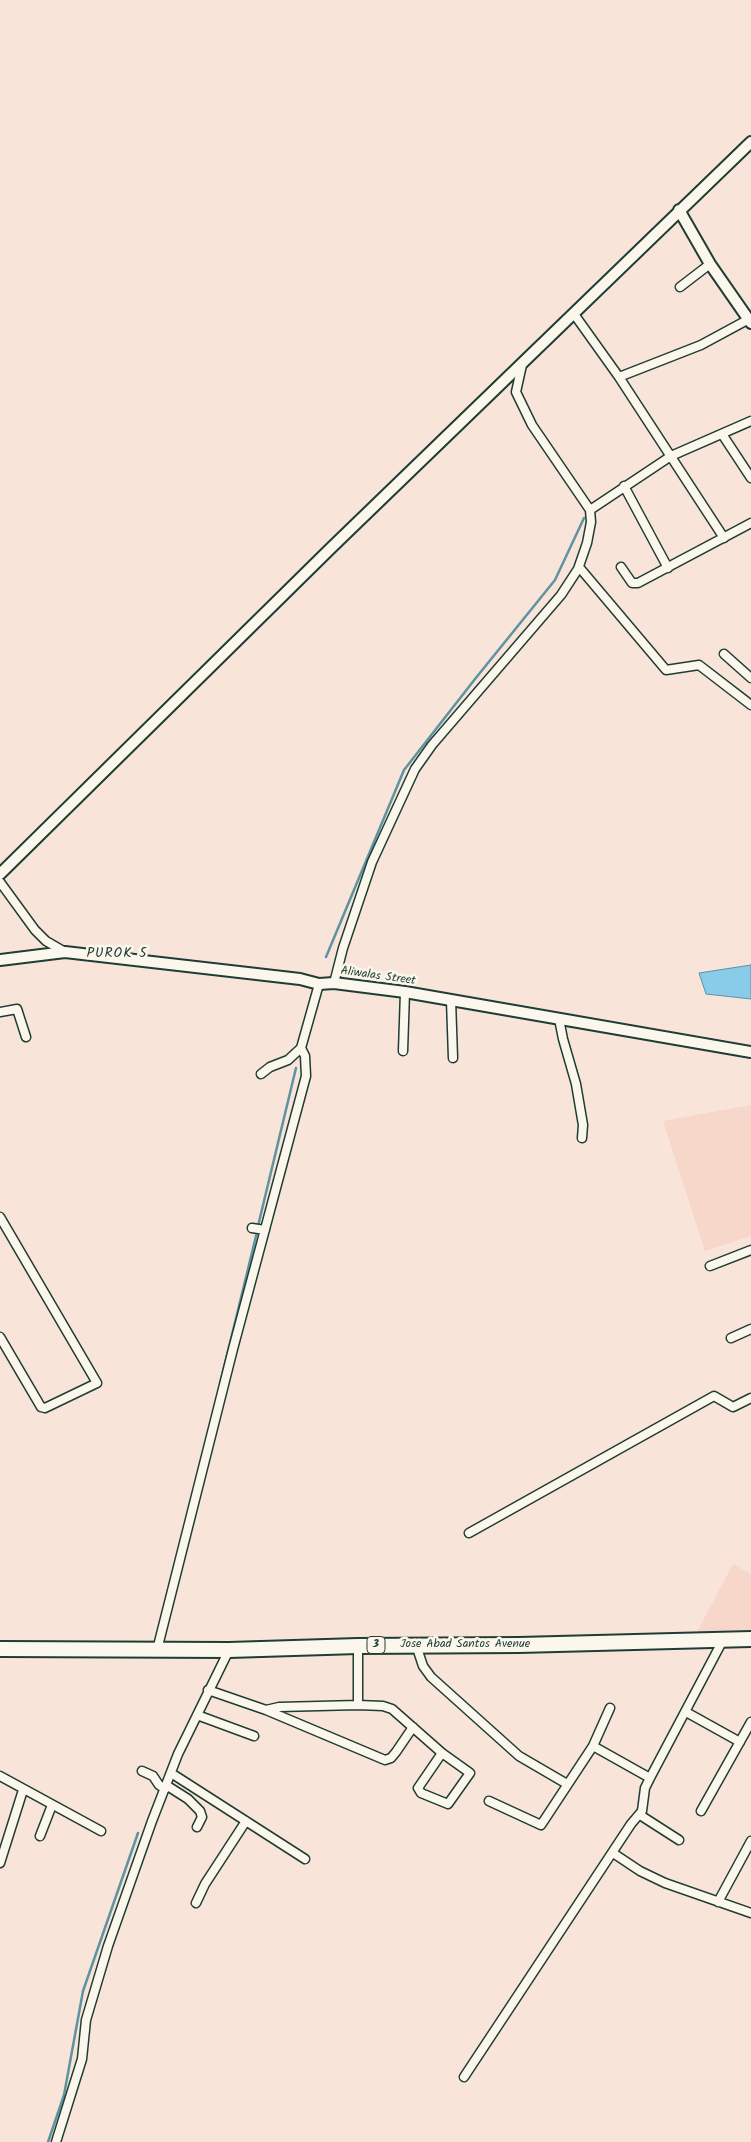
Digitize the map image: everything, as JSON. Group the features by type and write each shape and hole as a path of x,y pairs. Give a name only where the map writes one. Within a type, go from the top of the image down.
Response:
{"highway":[{"name":"Jose Abad Santos Avenue","path":"0,1649 229,1650 751,1639"}],"street":[{"path":"0,874 332,547 751,142"},
{"path":"619,377 701,345 750,321 710,264 679,210"},
{"path":"680,287 710,264"},
{"path":"574,314 619,377 724,538"},
{"path":"334,984 343,948 372,862 415,769 432,745 561,595 579,566 587,543 591,522 590,510 521,406 516,392 522,365"},
{"path":"590,510 671,456 751,421"},
{"path":"722,434 751,478"},
{"path":"624,486 668,568"},
{"path":"622,567 634,584 668,568 751,523"},
{"path":"579,566 666,670 699,665 751,705"},
{"path":"724,654 751,678"},
{"path":"0,882 35,930 46,941 65,952"},
{"name":"Aliwalas Street","path":"0,960 65,952 300,979 319,984 404,992 751,1052"},
{"path":"262,1074 270,1067 288,1060 301,1048 319,984"},
{"path":"404,992 404,1051"},
{"path":"451,1000 453,1058"},
{"path":"0,1012 17,1009 26,1037"},
{"path":"559,1019 576,1084 583,1125 582,1138"},
{"path":"157,1650 264,1230 306,1076 305,1056 301,1048"},
{"path":"0,1217 97,1382 45,1408 41,1407 0,1337"},
{"path":"252,1228 264,1230"},
{"path":"710,1266 751,1250"},
{"path":"731,1338 751,1330"},
{"path":"469,1533 714,1396 733,1407 751,1398"},
{"path":"464,2077 631,1824 640,1815 643,1808 645,1788 724,1640"},
{"path":"416,1645 423,1666 431,1678 519,1756 567,1784"},
{"path":"358,1646 358,1706"},
{"path":"56,2142 82,2059 86,2020 108,1946 171,1773 208,1690 229,1650"},
{"path":"208,1690 266,1710 385,1760 391,1758 413,1727"},
{"path":"266,1710 278,1707 358,1706 383,1706 392,1709 442,1752 470,1773 448,1804 421,1793 418,1788 442,1752"},
{"path":"489,1801 541,1825 593,1746 610,1708"},
{"path":"686,1712 740,1742"},
{"path":"197,1715 254,1736"},
{"path":"700,1811 751,1722"},
{"path":"593,1746 650,1778"},
{"path":"142,1772 153,1776 159,1785 188,1798 200,1811 202,1817 197,1827"},
{"path":"171,1773 305,1859"},
{"path":"0,1776 22,1790 100,1831"},
{"path":"0,1863 22,1790"},
{"path":"40,1836 52,1805"},
{"path":"640,1815 679,1840"},
{"path":"196,1903 205,1884 246,1821"},
{"path":"718,1902 751,1841"},
{"path":"613,1853 654,1878 751,1913"}],"shaded area":[{"path":"751,1105 751,1236 705,1251 663,1121"},
{"path":"733,1564 751,1574 751,1632 697,1632"}],"water":[{"path":"751,965 751,999 706,994 699,973"}],"waterway":[{"path":"326,957 404,770 555,580 584,518"},
{"path":"258,1226 296,1068"},
{"path":"220,1384 257,1232"},
{"path":"48,2142 64,2095 83,1991 138,1833"}],"district":[{"name":"PUROK 5","path":"117,955"}]}
